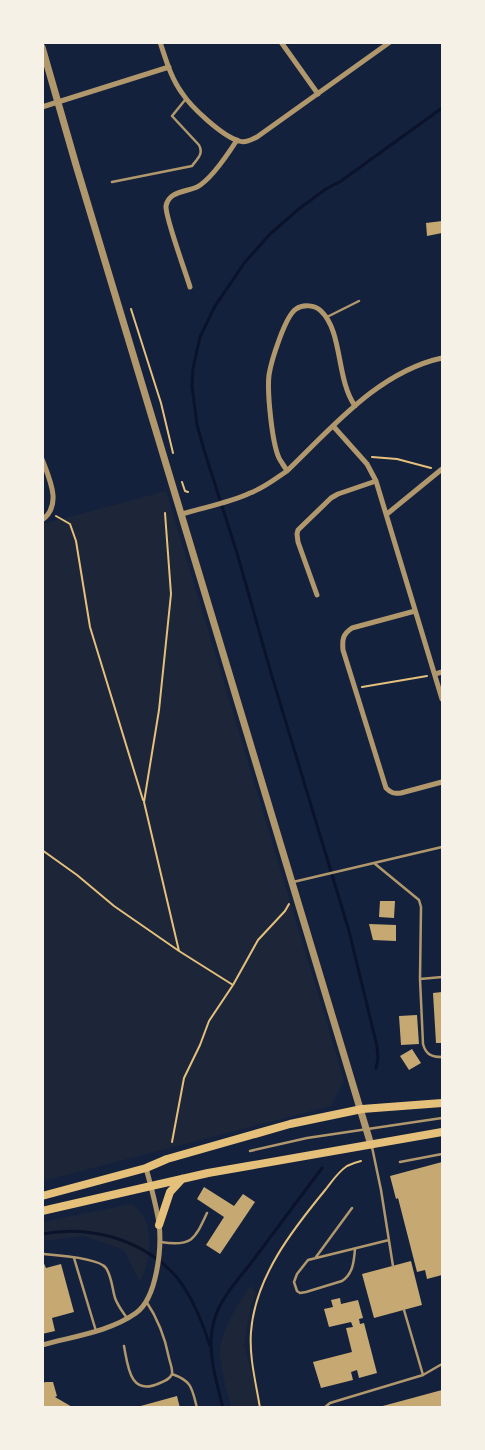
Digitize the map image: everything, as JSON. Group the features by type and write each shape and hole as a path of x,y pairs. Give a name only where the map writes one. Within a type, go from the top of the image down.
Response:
{"main road":[{"path":"42,1196 146,1168 168,1159 259,1132 362,1109 442,1103"},
{"path":"42,1211 184,1178 442,1132"},
{"path":"159,1225 172,1189 184,1178"}],"street":[{"path":"160,42 177,85 186,99 203,117 237,140 251,140 257,137 390,42"},
{"path":"281,42 318,94"},
{"path":"42,47 292,882 362,1109 371,1145"},
{"path":"42,107 169,67"},
{"path":"190,287 169,221 166,205 169,199 176,193 197,187 203,182 227,155 237,140"},
{"path":"287,471 279,458 274,439 269,390 271,370 287,321 296,308 303,306 316,307 326,318 336,342 346,390 355,406"},
{"path":"182,514 237,498 260,489 287,471 374,389 411,368 442,358"},
{"path":"334,426 371,470 376,481 442,699"},
{"path":"42,459 53,492 54,502 51,513 42,520"},
{"path":"386,514 442,469"},
{"path":"317,595 298,542 298,530 331,498 376,481"},
{"path":"415,611 352,628 342,640 386,788 395,794 442,782"},
{"path":"435,674 442,672"},
{"path":"42,1345 110,1327 138,1311 146,1301 154,1283 156,1272 159,1250 159,1225 146,1168"}],"lane":[{"path":"112,182 166,173 192,166 202,150 172,116 186,99"},
{"path":"326,318 359,301"},
{"path":"292,882 442,847"},
{"path":"374,863 419,900 421,907 420,979 423,1044 425,1050 435,1057 442,1057"},
{"path":"420,979 442,978"},
{"path":"250,1151 307,1138 442,1118"},
{"path":"371,1145 393,1266"},
{"path":"400,1162 442,1154"},
{"path":"316,1258 352,1208"},
{"path":"159,1242 170,1244 191,1240 196,1235 207,1213"},
{"path":"356,1249 347,1278 300,1292 295,1288 294,1282 297,1274 308,1260 389,1240"},
{"path":"42,1254 93,1261 101,1264 106,1268 118,1304 127,1318"},
{"path":"74,1258 96,1331"},
{"path":"124,1346 133,1380 138,1385 144,1387 157,1385 168,1380 172,1374 170,1359 161,1327 146,1301"},
{"path":"404,1310 423,1374"},
{"path":"324,1408 330,1403 423,1374 442,1364"},
{"path":"172,1374 184,1378 193,1390 198,1408"}],"path":[{"path":"131,309 161,402 174,460"},
{"path":"361,458 397,459 442,469"},
{"path":"179,476 185,491 188,492"},
{"path":"51,513 70,524 76,541 90,627 144,802 179,951"},
{"path":"144,802 159,710 171,594 164,513"},
{"path":"355,688 435,674"},
{"path":"42,850 77,875 114,906 179,951 233,985"},
{"path":"172,1142 184,1078 210,1021 258,940 285,911 290,902"},
{"path":"260,1408 250,1347 251,1330 259,1294 272,1264 315,1200 336,1175 348,1166 361,1161"}],"shaded area":[{"path":"166,491 344,1080 331,1106 43,1181 43,524"},
{"path":"132,1204 144,1217 149,1235 148,1259 140,1282 124,1250 85,1236 43,1241 43,1222"},
{"path":"251,1285 256,1293 251,1306 244,1344 261,1407 231,1407 221,1366 221,1345 226,1327"}],"building":[{"path":"442,221 442,233 427,236 426,223"},
{"path":"380,901 395,901 394,918 379,917"},
{"path":"369,924 396,925 396,941 373,940"},
{"path":"442,992 442,1043 436,1043 433,993"},
{"path":"417,1015 419,1044 401,1045 399,1016"},
{"path":"412,1049 421,1063 409,1070 400,1056"},
{"path":"442,1162 442,1275 427,1279 425,1270 417,1272 398,1198 396,1199 390,1176"},
{"path":"204,1187 234,1206 243,1194 255,1202 220,1254 206,1245 224,1217 197,1199"},
{"path":"42,1259 46,1268 61,1264 74,1312 52,1318 55,1331 42,1334"},
{"path":"411,1261 422,1305 374,1318 362,1274"},
{"path":"340,1298 341,1304 358,1300 363,1318 359,1319 360,1324 364,1323 377,1373 359,1378 357,1370 351,1372 353,1380 321,1388 313,1362 352,1352 346,1328 353,1327 351,1322 329,1327 324,1309 333,1307 331,1300"},
{"path":"53,1382 57,1396 55,1397 74,1408 42,1408 42,1383"},
{"path":"442,1390 442,1408 379,1408 379,1407"},
{"path":"177,1396 180,1408 137,1408 137,1407"}],"waterway":[{"path":"376,1068 378,1059 377,1046 349,931 197,425 192,386 193,368 200,337 215,306 245,262 270,234 300,208 326,189 341,181 442,108"},
{"path":"223,1408 211,1353 212,1332 216,1313 229,1291 322,1168"},
{"path":"42,1234 77,1231 94,1233 127,1242 143,1250 171,1271 184,1287 199,1316 210,1346"}]}
